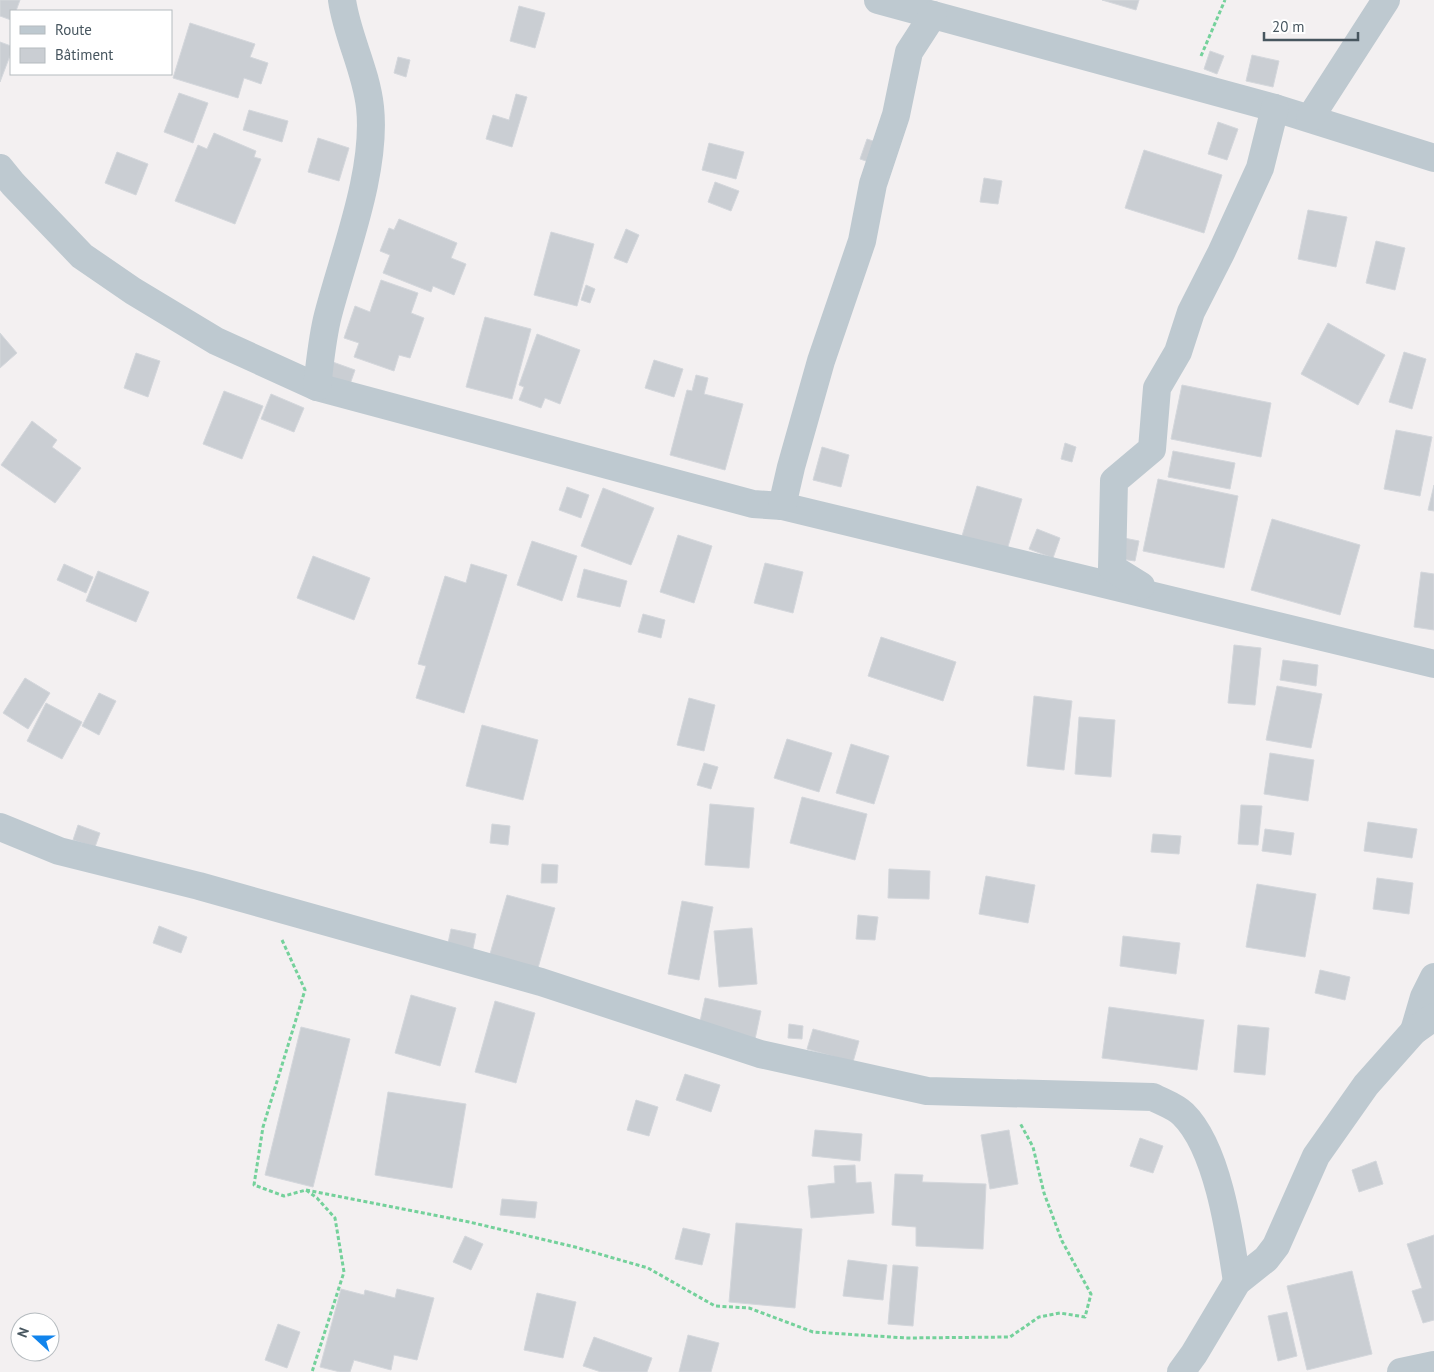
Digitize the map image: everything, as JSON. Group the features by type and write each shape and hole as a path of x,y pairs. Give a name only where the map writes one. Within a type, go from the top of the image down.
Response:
{"street":[{"path":"317,387 327,317 356,220 370,147 370,108 367,89 342,0"},
{"path":"878,0 1275,108 1434,158"},
{"path":"1310,118 1386,0"},
{"path":"782,506 790,467 821,361 862,241 873,184 896,115 909,52 933,14"},
{"path":"1157,596 1112,568 1114,481 1152,449 1157,388 1178,352 1191,312 1221,253 1260,168 1275,108"},
{"path":"0,168 82,256 133,291 216,341 317,387 753,504 782,506 1434,664"},
{"path":"0,827 58,851 266,904 541,982 760,1054 918,1089 1153,1097 1182,1113 1201,1136 1228,1218 1237,1282"},
{"path":"1181,1372 1194,1354 1237,1282 1266,1259 1276,1246 1316,1156 1366,1085 1424,1024 1424,997 1434,977"},
{"path":"1401,1372 1434,1365"}],"path":[{"path":"1187,84 1225,0"},
{"path":"266,904 305,990 263,1128 254,1185 284,1196 306,1190 460,1220 575,1247 648,1268 715,1306 748,1308 813,1332 906,1338 1010,1337 1039,1317 1060,1313 1085,1317 1091,1294 1062,1241 1044,1193 1034,1147 1015,1115"},
{"path":"306,1190 317,1198 335,1218 344,1272 312,1372"}],"building":[{"path":"0,0 20,0 16,10 10,10 10,20 0,16"},
{"path":"1102,0 1139,0 1136,10"},
{"path":"519,6 545,13 535,48 510,41"},
{"path":"190,23 255,44 250,57 268,63 261,84 244,78 238,98 173,78"},
{"path":"0,42 10,46 10,56 0,82"},
{"path":"1210,51 1224,56 1217,74 1204,69"},
{"path":"1252,55 1279,61 1273,87 1246,81"},
{"path":"398,57 410,60 406,77 394,73"},
{"path":"179,93 208,103 193,143 164,132"},
{"path":"516,94 527,97 512,147 486,139 493,115 509,120"},
{"path":"249,110 288,121 282,142 243,130"},
{"path":"1218,122 1238,129 1227,160 1208,154"},
{"path":"214,133 256,151 254,157 261,159 235,224 175,201 198,145 207,149"},
{"path":"318,138 349,148 339,181 308,172"},
{"path":"867,139 879,143 872,163 860,159"},
{"path":"709,143 744,152 736,179 702,170"},
{"path":"1144,150 1222,175 1204,233 1125,208"},
{"path":"117,152 148,164 136,195 105,183"},
{"path":"984,178 1002,181 998,204 980,202"},
{"path":"715,182 739,191 731,211 708,202"},
{"path":"1308,210 1347,217 1336,267 1298,259"},
{"path":"399,219 457,243 451,258 466,264 454,295 433,286 431,292 383,273 390,255 380,251 389,228 394,230"},
{"path":"626,229 639,235 627,263 614,258"},
{"path":"551,232 594,244 577,306 534,295"},
{"path":"1376,241 1405,248 1395,290 1366,283"},
{"path":"381,280 418,293 411,313 424,318 410,358 399,355 394,371 354,357 359,343 344,338 355,306 370,312"},
{"path":"586,285 595,289 590,303 581,300"},
{"path":"485,317 531,329 512,399 466,387"},
{"path":"1328,323 1385,355 1358,405 1301,374"},
{"path":"0,333 17,353 0,368"},
{"path":"537,334 580,350 560,404 545,398 541,408 519,400 524,387 519,385"},
{"path":"1404,352 1426,359 1412,409 1389,402"},
{"path":"136,353 160,361 148,397 124,388"},
{"path":"654,360 683,369 674,397 645,388"},
{"path":"330,361 355,370 349,387 324,378"},
{"path":"696,375 708,378 704,394 743,404 725,470 670,455 687,390 692,391"},
{"path":"1182,385 1271,403 1261,457 1171,439"},
{"path":"224,391 263,406 242,459 203,444"},
{"path":"271,394 304,408 294,432 261,419"},
{"path":"32,421 57,440 52,447 81,468 55,503 1,465"},
{"path":"1396,430 1432,437 1420,496 1384,489"},
{"path":"1065,443 1076,447 1072,462 1061,459"},
{"path":"822,447 849,455 841,487 813,480"},
{"path":"1173,451 1235,463 1230,489 1168,477"},
{"path":"1158,479 1238,496 1224,568 1143,551"},
{"path":"1434,485 1434,511 1428,510"},
{"path":"977,486 1022,499 1007,550 962,536"},
{"path":"567,487 589,495 581,518 559,510"},
{"path":"603,488 654,508 631,565 581,546"},
{"path":"1272,519 1360,545 1340,615 1251,590"},
{"path":"1037,529 1060,538 1053,558 1029,549"},
{"path":"678,535 712,546 694,603 660,592"},
{"path":"1124,538 1139,541 1135,561 1121,559"},
{"path":"532,541 577,556 562,601 517,585"},
{"path":"313,556 370,578 354,620 297,598"},
{"path":"765,563 803,572 793,613 754,603"},
{"path":"64,564 93,577 86,593 57,580"},
{"path":"471,564 507,575 464,713 416,698 426,666 418,664 445,576 466,583"},
{"path":"584,569 627,581 620,607 577,597"},
{"path":"98,571 149,592 136,622 86,601"},
{"path":"1421,572 1434,574 1434,630 1414,627"},
{"path":"643,614 665,620 661,638 638,632"},
{"path":"881,637 956,662 943,701 868,676"},
{"path":"1234,645 1261,648 1255,705 1228,703"},
{"path":"1283,660 1318,665 1316,686 1280,680"},
{"path":"25,678 50,693 28,729 3,713"},
{"path":"1277,686 1322,694 1311,748 1266,740"},
{"path":"99,693 116,701 99,735 82,726"},
{"path":"1034,696 1072,701 1064,770 1027,766"},
{"path":"689,698 715,705 704,751 677,745"},
{"path":"46,703 82,722 62,759 27,741"},
{"path":"1079,717 1115,720 1111,777 1075,774"},
{"path":"482,725 538,740 523,800 466,786"},
{"path":"787,739 832,753 819,792 774,778"},
{"path":"851,744 889,756 874,804 836,793"},
{"path":"1270,753 1314,760 1308,801 1264,794"},
{"path":"704,763 718,767 711,789 697,785"},
{"path":"802,797 867,814 855,860 790,843"},
{"path":"710,804 754,808 749,868 705,865"},
{"path":"1241,805 1262,806 1258,845 1238,844"},
{"path":"1368,822 1417,829 1412,858 1364,851"},
{"path":"492,824 510,826 508,845 490,843"},
{"path":"78,825 100,833 95,847 73,840"},
{"path":"1265,829 1294,833 1291,855 1262,851"},
{"path":"1153,834 1181,836 1179,854 1151,852"},
{"path":"542,864 558,865 557,883 541,883"},
{"path":"889,869 930,871 929,899 888,898"},
{"path":"986,876 1035,885 1028,923 979,914"},
{"path":"1377,878 1413,883 1409,914 1373,909"},
{"path":"1257,884 1316,894 1305,957 1246,947"},
{"path":"507,895 555,908 536,975 488,961"},
{"path":"682,901 713,907 699,980 668,974"},
{"path":"858,915 878,917 875,940 856,939"},
{"path":"159,926 187,937 181,953 153,943"},
{"path":"752,928 757,984 719,987 714,931"},
{"path":"451,929 476,934 472,953 447,948"},
{"path":"1123,936 1180,943 1176,974 1120,966"},
{"path":"1320,970 1350,977 1345,1000 1315,993"},
{"path":"411,995 456,1008 440,1066 395,1053"},
{"path":"705,998 761,1011 754,1044 698,1031"},
{"path":"495,1001 535,1013 516,1083 475,1072"},
{"path":"1109,1007 1204,1020 1197,1070 1102,1058"},
{"path":"789,1024 803,1026 802,1039 788,1038"},
{"path":"1238,1025 1269,1028 1265,1075 1234,1072"},
{"path":"301,1027 350,1039 313,1187 265,1175"},
{"path":"813,1029 859,1041 853,1062 807,1049"},
{"path":"685,1074 720,1085 711,1112 676,1100"},
{"path":"388,1092 466,1104 452,1188 375,1175"},
{"path":"636,1100 658,1107 649,1136 627,1130"},
{"path":"815,1130 862,1134 860,1161 812,1156"},
{"path":"1009,1130 1018,1184 990,1189 981,1135"},
{"path":"1140,1138 1163,1146 1153,1173 1130,1166"},
{"path":"1376,1161 1383,1184 1359,1192 1352,1170"},
{"path":"855,1165 856,1183 871,1182 874,1213 811,1218 808,1186 835,1183 834,1166"},
{"path":"895,1174 923,1175 922,1182 986,1184 983,1249 916,1246 916,1227 892,1225"},
{"path":"502,1199 537,1202 535,1218 500,1215"},
{"path":"736,1223 802,1229 795,1308 729,1302"},
{"path":"683,1228 710,1234 702,1265 675,1259"},
{"path":"1434,1235 1434,1320 1423,1323 1412,1291 1422,1288 1407,1244"},
{"path":"465,1236 483,1244 471,1270 453,1262"},
{"path":"848,1260 887,1265 883,1300 843,1296"},
{"path":"893,1265 918,1267 913,1326 888,1324"},
{"path":"1352,1271 1372,1354 1307,1370 1287,1286"},
{"path":"341,1289 364,1295 365,1290 395,1298 397,1289 434,1298 417,1360 394,1355 391,1370 354,1360 350,1372 340,1372 320,1367"},
{"path":"537,1293 576,1302 563,1358 524,1350"},
{"path":"1287,1312 1297,1356 1278,1361 1268,1316"},
{"path":"278,1324 300,1332 287,1368 265,1360"},
{"path":"688,1335 719,1343 711,1372 679,1372"},
{"path":"594,1337 652,1358 647,1372 601,1372 583,1366"}]}
